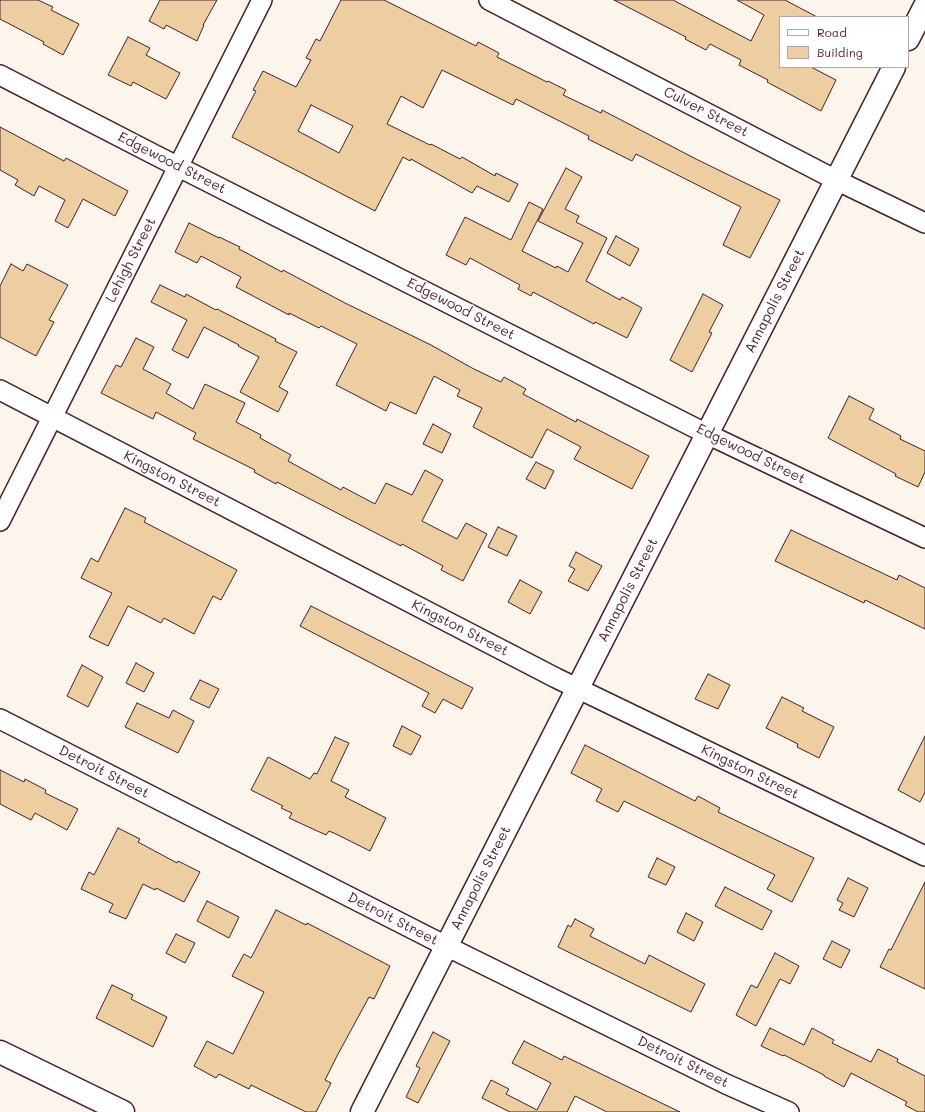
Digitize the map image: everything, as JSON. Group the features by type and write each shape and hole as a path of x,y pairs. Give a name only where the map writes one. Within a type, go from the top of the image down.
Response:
{"street":[{"name":"Lehigh Street","path":"0,521 262,0"},
{"name":"Culver Street","path":"489,0 836,180 925,224"},
{"path":"909,37 925,6"},
{"name":"Annapolis Street","path":"362,1112 893,68"},
{"name":"Edgewood Street","path":"0,74 707,434 925,538"},
{"name":"Kingston Street","path":"0,390 556,678 925,856"},
{"name":"Detroit Street","path":"0,719 446,946 726,1084 789,1112"},
{"path":"0,1052 123,1112"}],"building":[{"path":"0,0 38,0 53,7 51,10 79,24 63,55 43,44 44,42 0,19"},
{"path":"160,0 217,0 203,25 197,41 166,25 164,29 149,21"},
{"path":"341,0 384,0 476,46 478,42 499,53 497,57 566,90 563,95 601,113 602,110 696,159 780,200 750,258 723,245 741,207 636,154 632,161 588,139 589,136 516,99 513,105 442,70 423,108 401,96 387,124 460,159 462,157 495,176 496,173 518,184 509,202 477,186 472,193 411,159 410,161 403,157 375,211 232,137 256,91 253,90 263,71 296,87 311,60 306,58 316,39 320,41","holes":["311,105 353,126 339,153 298,131"]},
{"path":"614,0 673,0 751,41 764,15 737,0 785,0 815,16 779,16 779,68 813,68 836,80 821,111 739,65 741,60 710,44 706,50 685,39 686,37"},
{"path":"128,37 150,48 146,55 180,73 166,99 133,82 131,86 108,75"},
{"path":"0,127 64,161 66,158 128,191 115,216 83,199 68,228 55,221 65,200 39,186 34,196 15,185 18,180 0,170"},
{"path":"566,168 582,177 565,209 579,216 576,222 607,238 586,281 620,300 622,297 642,308 627,338 595,322 594,324 533,292 531,296 518,289 520,285 470,258 466,265 446,255 465,217 511,240 529,202 543,209 522,251 556,268 557,266 568,272 583,243 538,221"},
{"path":"189,223 240,247 239,249 282,272 283,270 345,303 431,345 472,368 501,382 504,377 526,389 523,394 576,422 577,419 649,456 632,489 574,459 581,447 547,429 532,458 473,427 482,408 457,396 460,390 434,376 416,414 390,402 386,411 336,385 357,344 321,326 319,328 289,313 289,315 236,287 241,277 201,256 197,263 175,252"},
{"path":"616,236 639,249 630,266 607,253"},
{"path":"11,264 23,271 27,264 68,285 49,320 54,322 36,356 0,337 0,286"},
{"path":"160,285 185,297 186,294 216,310 217,309 276,339 275,341 297,352 279,387 288,392 278,412 240,392 259,357 238,346 239,345 204,327 188,358 172,350 187,320 151,302"},
{"path":"703,294 723,305 709,332 712,333 692,372 670,360"},
{"path":"136,338 154,347 143,369 171,384 166,393 193,409 205,384 245,403 236,422 261,435 260,438 291,455 288,461 341,490 343,487 375,504 386,483 412,495 425,470 443,480 422,521 457,539 466,523 487,534 463,581 441,570 443,566 402,544 401,546 277,482 276,484 254,472 255,470 193,439 196,433 156,412 153,419 101,393 116,365 121,367"},
{"path":"849,396 874,409 869,419 901,436 900,439 925,451 925,472 918,487 895,476 896,474 828,438"},
{"path":"433,424 451,434 442,453 423,444"},
{"path":"536,462 554,471 545,489 526,479"},
{"path":"125,508 146,518 144,522 237,570 221,600 213,596 194,634 164,618 161,623 128,606 108,646 89,637 112,593 81,578 91,558 98,562"},
{"path":"498,527 517,536 507,556 488,547"},
{"path":"791,530 897,580 899,575 925,588 925,629 865,600 864,603 775,561"},
{"path":"576,552 602,566 588,591 568,581 575,569 569,566"},
{"path":"520,580 542,592 530,614 508,602"},
{"path":"311,606 473,688 462,709 443,699 435,713 422,706 429,693 300,626"},
{"path":"136,663 154,673 144,692 126,683"},
{"path":"82,665 103,677 88,707 67,696"},
{"path":"708,674 730,685 718,709 695,699"},
{"path":"200,680 219,689 209,708 190,699"},
{"path":"782,697 804,708 802,711 834,727 819,758 797,747 798,744 766,728"},
{"path":"137,703 169,718 173,710 194,721 178,753 125,727"},
{"path":"402,726 421,736 411,755 393,746"},
{"path":"925,736 925,792 920,802 898,790"},
{"path":"335,737 349,743 331,781 349,790 345,797 386,818 370,851 329,831 326,835 289,818 292,813 281,808 283,806 251,790 268,757 310,779 314,773 317,774"},
{"path":"585,745 695,801 698,796 720,808 718,812 814,858 792,902 767,889 775,875 624,801 618,812 596,801 602,789 571,773"},
{"path":"0,770 24,782 25,779 46,790 45,793 78,809 67,830 35,813 31,820 0,804"},
{"path":"118,828 140,839 138,842 177,863 178,861 200,872 184,902 156,888 155,890 143,884 126,919 109,912 113,904 81,889 89,872 94,875"},
{"path":"657,858 675,867 666,885 648,877"},
{"path":"848,878 868,888 854,917 839,910 843,903 837,900"},
{"path":"925,882 925,989 880,967 889,949 891,950"},
{"path":"725,887 772,911 762,930 715,906"},
{"path":"207,901 239,917 229,938 197,921"},
{"path":"276,910 306,925 307,923 390,966 374,999 369,997 337,1056 325,1080 331,1083 316,1112 306,1112 251,1085 249,1089 219,1074 216,1078 194,1066 207,1041 233,1054 264,992 232,976 244,954 251,958"},
{"path":"686,913 703,922 694,941 677,932"},
{"path":"575,919 594,929 590,936 645,964 649,955 705,984 691,1012 558,947 568,925 571,927"},
{"path":"176,934 195,943 185,963 166,953"},
{"path":"832,941 850,950 841,968 823,959"},
{"path":"775,953 799,966 790,984 780,979 756,1026 736,1015 751,985 757,988"},
{"path":"112,985 133,995 131,999 167,1017 153,1047 96,1018"},
{"path":"770,1028 804,1045 812,1028 834,1040 832,1043 871,1062 878,1049 898,1059 897,1062 925,1076 925,1112 918,1112 905,1105 907,1102 851,1073 844,1087 784,1055 783,1056 761,1046"},
{"path":"433,1032 450,1041 418,1103 406,1097 420,1068 416,1066"},
{"path":"524,1041 562,1060 564,1056 680,1112 607,1112 575,1096 567,1112 510,1112 482,1098 491,1080 509,1089 506,1094 537,1110 551,1083 512,1063"}]}
